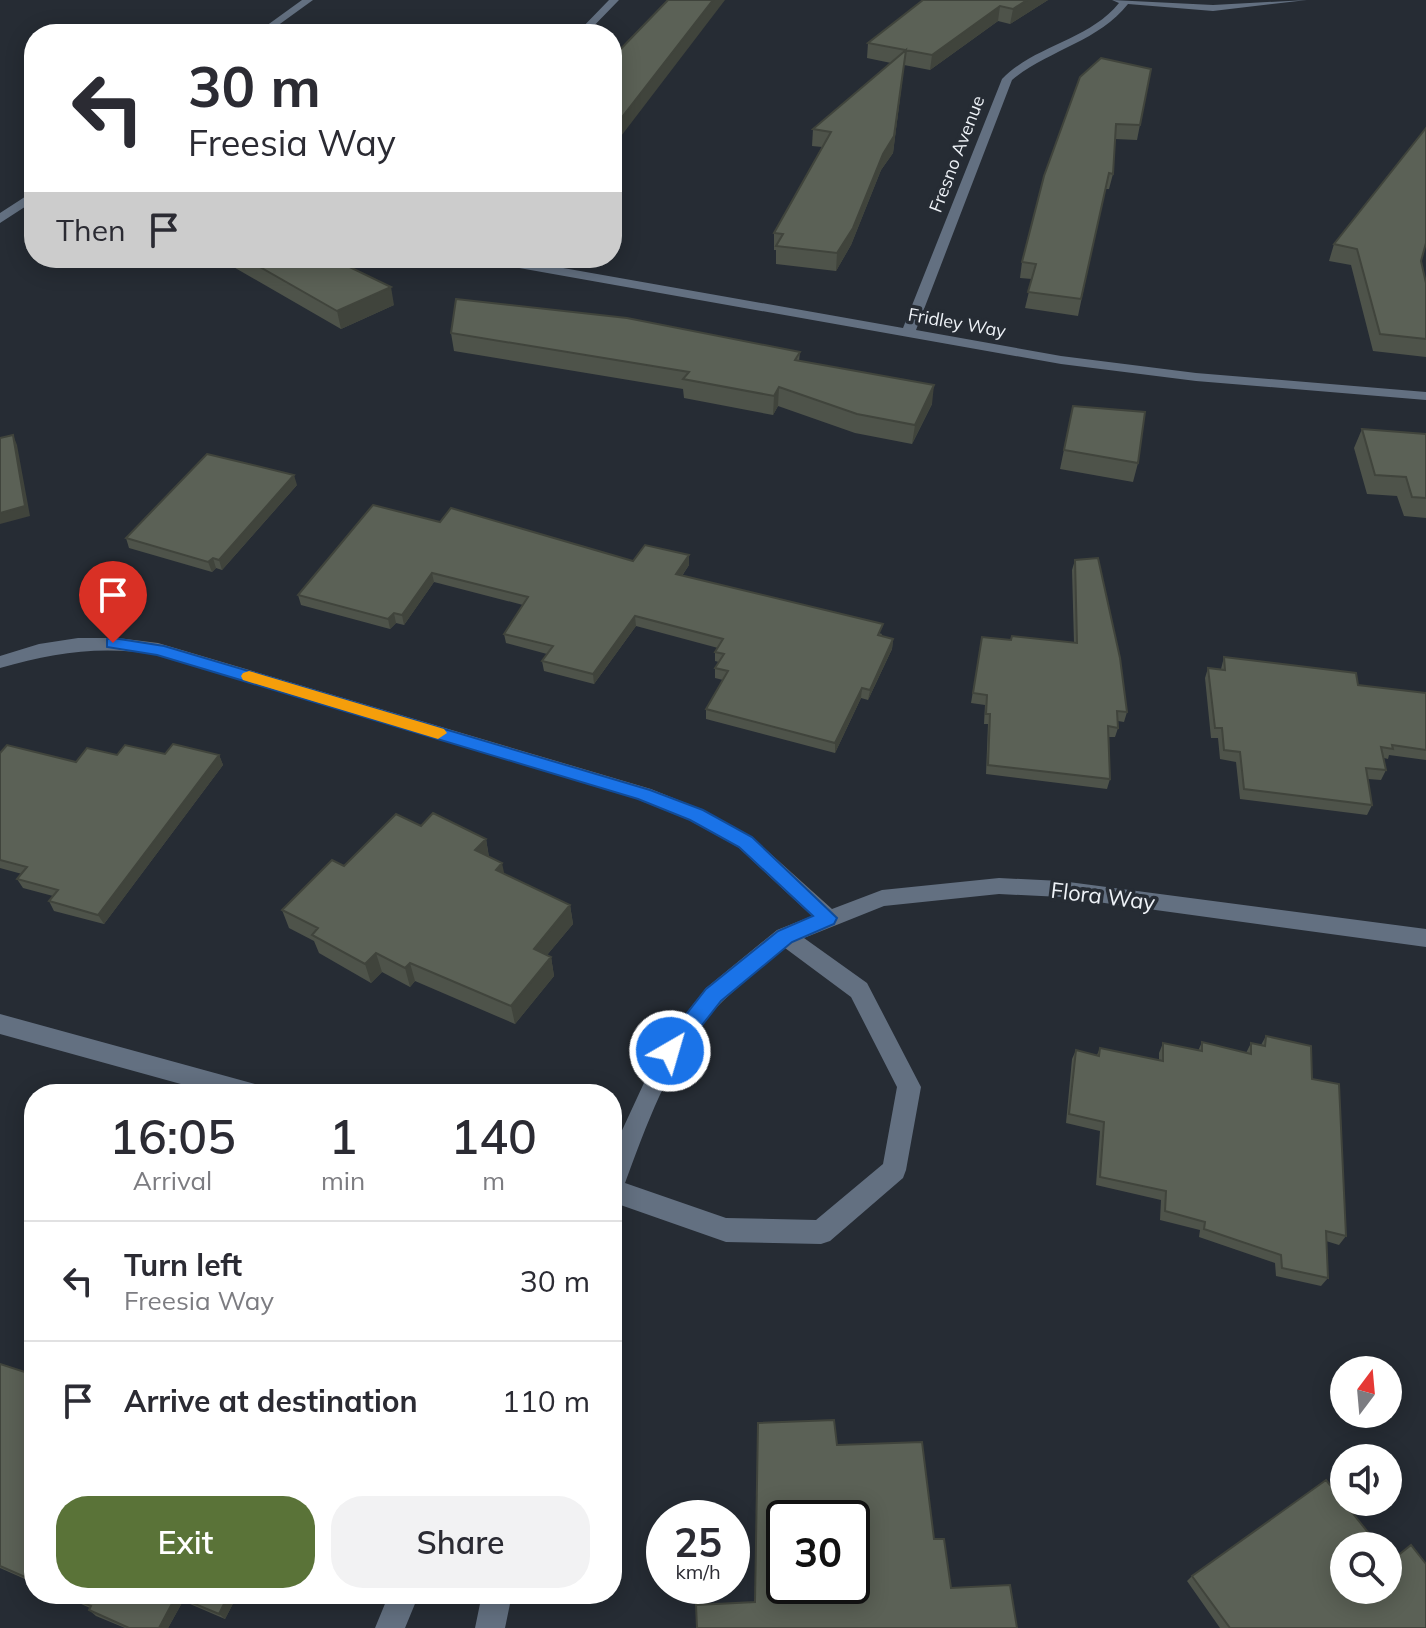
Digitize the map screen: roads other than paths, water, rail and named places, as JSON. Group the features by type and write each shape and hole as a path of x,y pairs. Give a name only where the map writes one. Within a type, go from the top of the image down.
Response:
{"street":[{"path":"274,24 308,0"},
{"path":"591,24 614,0"},
{"path":"1121,1 1213,8 1302,0"},
{"name":"Fresno Avenue","path":"908,332 1007,79 1037,56 1107,23 1121,1"},
{"path":"0,219 24,202"},
{"name":"Fridley Way","path":"542,268 1126,369 1426,396"},
{"path":"0,662 64,644 97,642 144,646 644,794 696,815 745,842 828,918"},
{"name":"Flora Way","path":"622,1159 637,1118 670,1051 714,995 785,936 882,898 999,886 1061,889 1426,938"},
{"name":"Flora Way","path":"622,1191 726,1230 821,1232 894,1170 909,1087 859,990 785,936"},
{"path":"0,1024 219,1084"},
{"path":"390,1628 400,1604"},
{"path":"490,1628 495,1604"}]}
